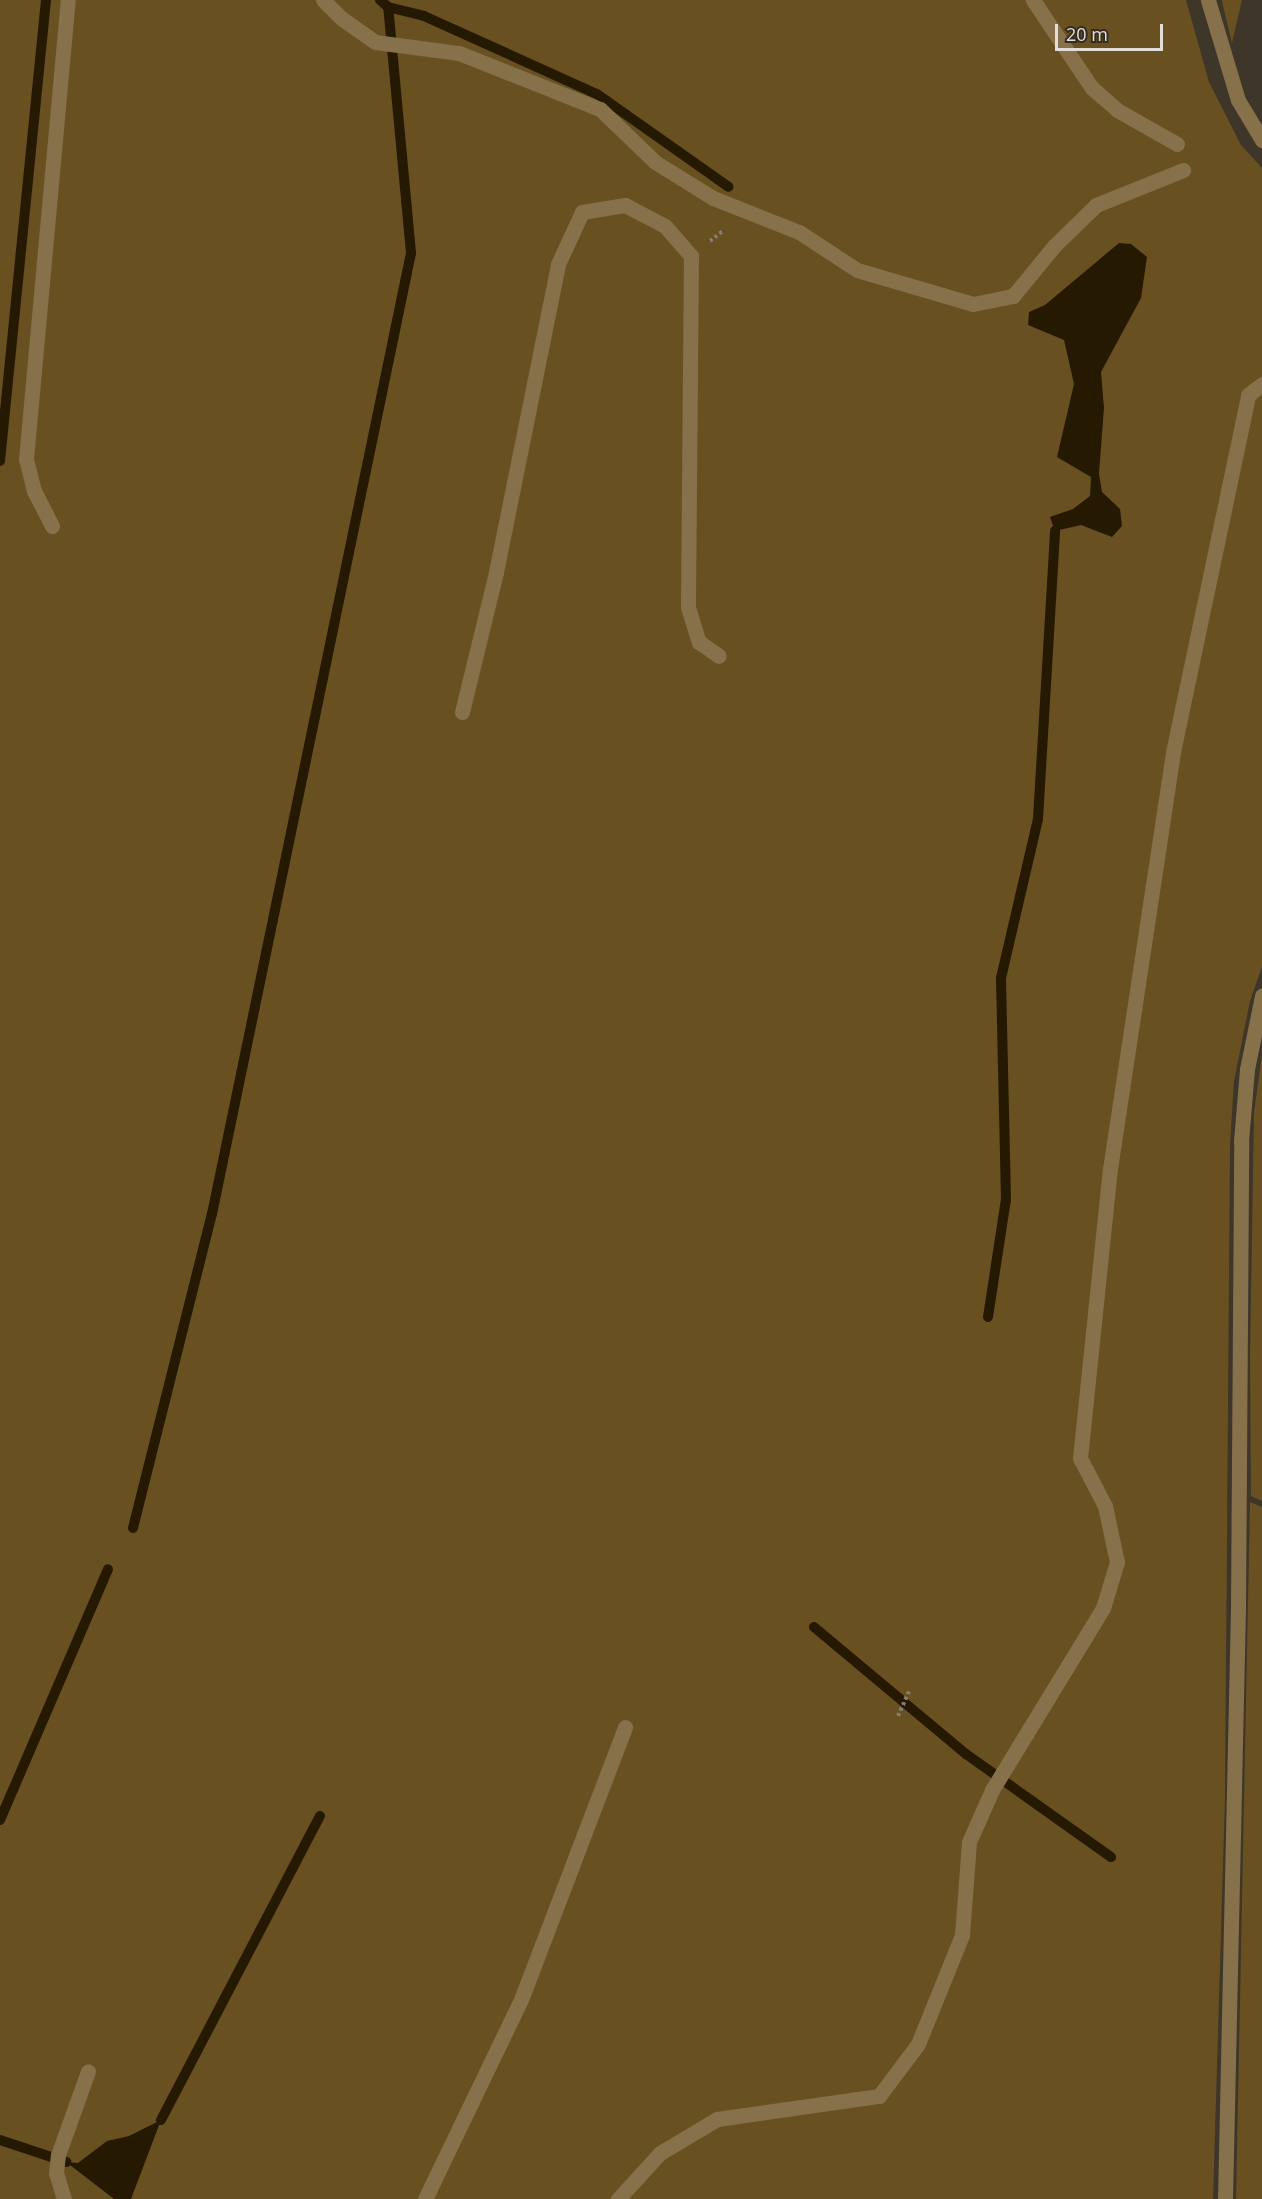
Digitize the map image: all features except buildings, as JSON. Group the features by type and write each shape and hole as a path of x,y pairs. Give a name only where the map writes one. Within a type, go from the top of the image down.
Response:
{"street":[{"path":"52,526 34,491 26,459 68,0"},
{"path":"323,0 340,18 375,42 459,53 600,109 655,162 713,198 799,232 857,270 974,304 1013,296 1054,246 1096,205 1183,170"},
{"path":"1033,0 1092,88 1117,110 1177,144"},
{"path":"1208,0 1234,90 1262,140"},
{"path":"462,712 496,572 558,264 582,212 625,205 665,226 691,257 688,607 699,642 719,656"},
{"path":"618,2199 660,2153 717,2119 879,2096 918,2044 962,1935 969,1842 992,1790 1002,1770 1103,1608 1117,1562 1105,1506 1080,1458 1110,1170 1173,752 1248,396 1262,384"},
{"path":"1224,2199 1238,1607 1241,1141 1247,1069 1262,996"},
{"path":"425,2199 522,1997 625,1727"},
{"path":"64,2199 56,2173 58,2155 88,2072"}],"path":[{"path":"691,257 747,211"},
{"path":"898,1716 909,1691"}],"shaded area":[{"path":"0,0 1186,0 1209,82 1241,145 1262,168 1262,967 1250,1001 1234,1081 1230,1145 1225,1798 1213,2199 0,2199"},
{"path":"1222,0 1242,0 1232,43 1223,6"},
{"path":"1119,243 1131,244 1147,257 1141,298 1101,372 1104,408 1099,474 1102,492 1120,509 1122,526 1112,537 1081,525 1055,531 1050,517 1073,509 1090,496 1091,477 1057,457 1074,384 1064,340 1028,325 1029,312 1045,305"},
{"path":"1262,1054 1262,1501 1251,1496 1250,1357 1254,1113"},
{"path":"1250,1502 1262,1507 1262,2199 1236,2199"},
{"path":"161,2120 131,2199 114,2199 66,2162 78,2163 107,2141 129,2136"}],"waterway":[{"path":"0,461 46,0"},
{"path":"380,0 388,7 424,16 597,94 729,187"},
{"path":"133,1528 212,1214 411,253 388,7"},
{"path":"988,1317 1006,1200 1001,978 1038,819 1055,531"},
{"path":"0,1820 108,1569"},
{"path":"814,1627 966,1754 1111,1857"},
{"path":"161,2120 320,1816"},
{"path":"0,2140 66,2162"}]}
